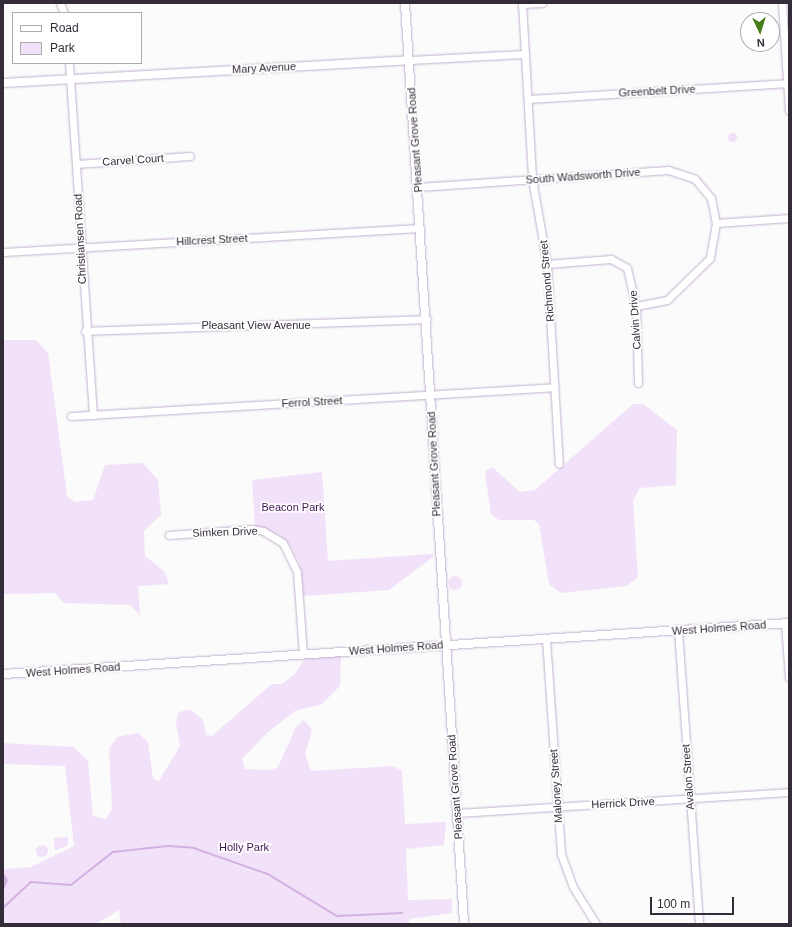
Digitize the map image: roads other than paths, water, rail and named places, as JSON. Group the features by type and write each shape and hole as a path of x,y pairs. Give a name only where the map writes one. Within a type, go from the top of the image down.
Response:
{"street":[{"name":"Pleasant Grove Road","path":"405,3 427,319 444,646 464,924"},
{"path":"525,54 522,4 542,3"},
{"path":"782,3 788,67 787,83 789,111"},
{"name":"Mary Avenue","path":"3,83 525,54"},
{"name":"Richmond Street","path":"525,54 532,179 547,264 559,464"},
{"name":"Christiansen Road","path":"69,64 85,331 93,415"},
{"name":"Greenbelt Drive","path":"528,98 787,83"},
{"name":"Carvel Court","path":"76,164 190,156"},
{"name":"South Wadsworth Drive","path":"418,187 668,170 683,173 707,189 716,223 714,248 701,270 667,300 636,306"},
{"path":"716,223 789,218"},
{"name":"Hillcrest Street","path":"3,252 420,228"},
{"name":"Calvin Drive","path":"547,264 611,260 619,262 627,268 631,278 636,306 638,383"},
{"name":"Pleasant View Avenue","path":"85,331 427,319"},
{"name":"Ferrol Street","path":"71,416 554,387"},
{"name":"Simken Drive","path":"169,535 252,530 263,531 283,543 297,572 303,654"},
{"path":"787,623 789,678"},
{"name":"West Holmes Road","path":"3,674 787,623"},
{"name":"Avalon Street","path":"678,630 698,924"},
{"name":"Maloney Street","path":"546,639 563,866 596,924"},
{"name":"Herrick Drive","path":"457,813 789,792"}],"waterway":[{"path":"3,908 31,882 71,885 113,852 168,846 194,848 268,874 337,916 402,913"}],"park label":[{"name":"Beacon Park","path":"293,507"},
{"name":"Holly Park","path":"244,847"}]}
